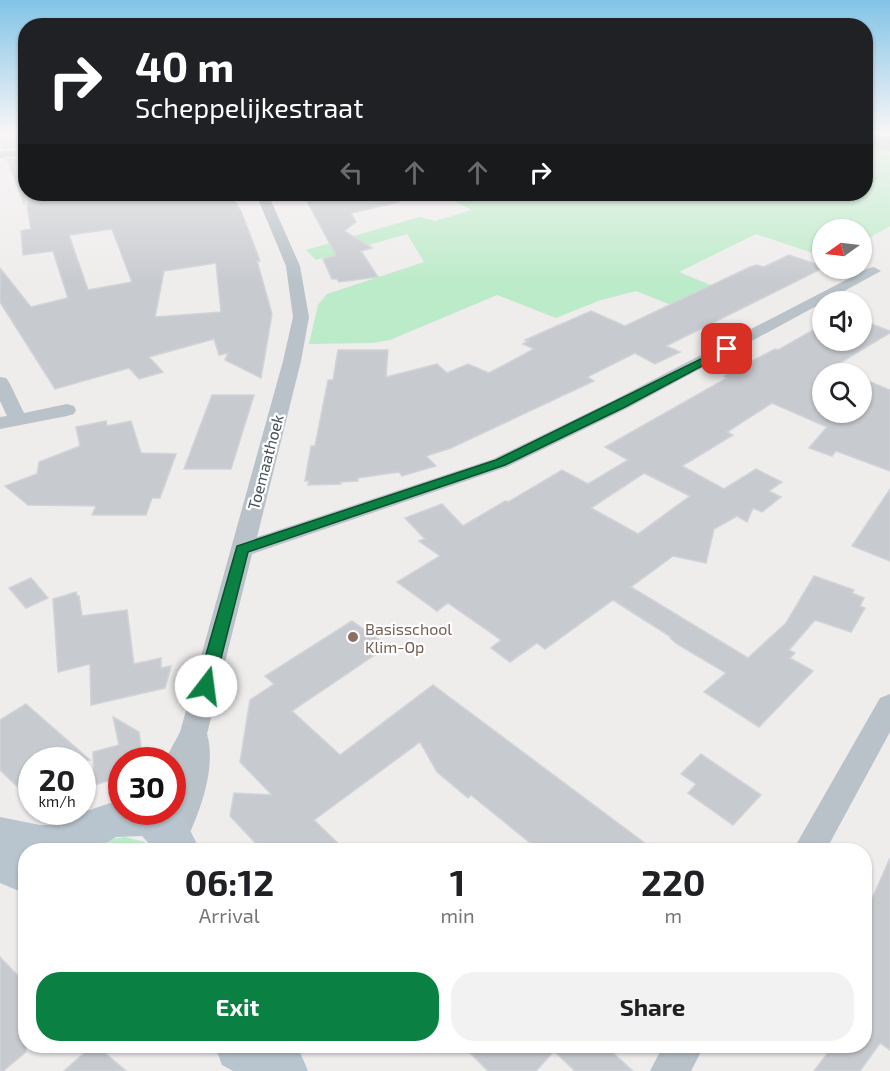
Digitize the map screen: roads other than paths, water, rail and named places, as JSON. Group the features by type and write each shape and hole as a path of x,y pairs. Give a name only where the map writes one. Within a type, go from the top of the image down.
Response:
{"main road":[{"path":"75,843 102,823 120,818 157,829"},
{"path":"0,837 34,843"},
{"path":"0,859 18,869"},
{"path":"252,1053 281,1071"}],"street":[{"name":"Toemaathoek","path":"186,748 194,732 292,361 301,317 293,266 265,201"},
{"path":"242,550 500,463 621,404 875,271"},
{"path":"0,382 9,421 67,410"},
{"path":"814,843 829,819 890,705"},
{"name":"Toemaathoek","path":"157,829 195,774 197,755 194,732"},
{"path":"669,1071 681,1053"}],"place":[{"name":"Basisschool Klim-Op","path":"353,637"}]}
